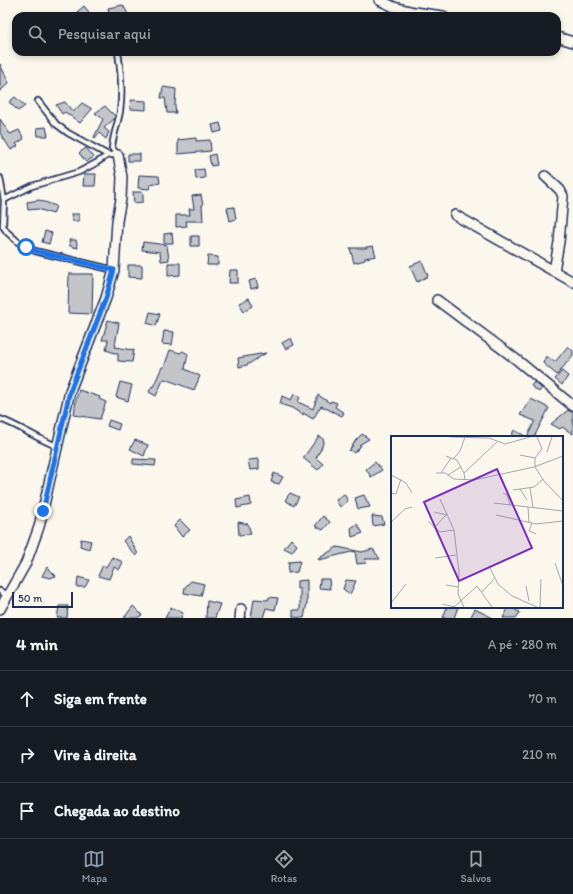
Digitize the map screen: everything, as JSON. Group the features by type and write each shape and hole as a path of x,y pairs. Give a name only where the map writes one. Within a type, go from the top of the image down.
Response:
{"street":[{"path":"379,0 394,7 414,12"},
{"path":"561,38 573,42"},
{"path":"0,609 4,593 26,563 39,527 51,481 57,446 70,391 106,298 114,270 117,221 121,199 122,177 118,155"},
{"path":"545,176 560,190 562,196 559,242 554,271"},
{"path":"455,215 573,282"},
{"path":"437,300 517,360 573,406"}],"lane":[{"path":"118,155 112,148 113,137 120,113 122,95 119,56"},
{"path":"38,101 56,124 68,133 108,155 118,155"},
{"path":"4,200 32,186 79,172 108,155"},
{"path":"0,178 4,200 3,226 18,242 35,251 114,270"},
{"path":"0,418 41,440 57,446"}],"building":[{"path":"123,5 127,12 109,12 108,8"},
{"path":"84,6 89,12 77,12"},
{"path":"0,64 9,83 0,91"},
{"path":"163,87 176,89 176,113 167,113 165,98 161,98"},
{"path":"15,97 25,106 18,111 9,102"},
{"path":"131,100 146,101 146,110 130,109"},
{"path":"65,102 73,112 82,103 92,109 80,123 65,112 62,114 56,105"},
{"path":"105,106 115,116 115,118 104,128 109,132 106,139 99,133 95,138 94,137 103,119 95,113"},
{"path":"0,119 10,134 19,130 24,139 16,144 18,146 11,150 0,133"},
{"path":"220,123 222,131 214,133 212,125"},
{"path":"46,127 48,136 38,136 37,128"},
{"path":"196,138 196,141 210,140 211,151 178,154 178,140"},
{"path":"86,148 94,157 86,162 79,153"},
{"path":"128,154 140,154 140,161 128,161"},
{"path":"215,154 217,165 211,166 209,156"},
{"path":"204,169 205,178 196,179 195,170"},
{"path":"84,174 96,174 95,186 83,186"},
{"path":"139,175 159,176 160,183 150,185 149,189 138,188"},
{"path":"133,192 143,192 143,202 134,203"},
{"path":"201,195 203,205 203,221 186,221 187,226 176,227 176,215 190,215 189,209 194,209 192,196"},
{"path":"39,200 56,206 53,214 38,209 28,210 27,202"},
{"path":"234,207 236,219 230,221 227,208"},
{"path":"71,214 79,214 79,221 72,221"},
{"path":"45,231 52,233 49,244 42,242"},
{"path":"172,233 173,243 164,243 164,234"},
{"path":"191,236 199,236 199,246 191,246"},
{"path":"69,240 76,240 78,248 70,246"},
{"path":"143,242 167,245 169,260 161,261 160,252 142,250"},
{"path":"373,246 376,256 365,258 365,260 354,263 350,248 366,248"},
{"path":"208,256 218,257 218,265 207,265"},
{"path":"422,261 428,276 417,282 410,266"},
{"path":"168,263 180,263 180,275 168,276"},
{"path":"128,265 142,265 142,278 128,277"},
{"path":"230,270 238,270 238,283 229,283"},
{"path":"69,274 93,274 92,314 68,313"},
{"path":"256,279 258,287 251,289 249,281"},
{"path":"249,298 253,306 244,311 239,303"},
{"path":"150,312 160,314 156,326 147,323"},
{"path":"108,320 119,323 115,347 134,350 132,362 118,361 118,354 106,350 108,340 102,340"},
{"path":"164,331 174,332 172,345 162,344"},
{"path":"291,338 294,345 286,349 282,343"},
{"path":"568,346 573,351 573,355 557,375 543,363 546,356 555,362"},
{"path":"170,350 180,353 183,351 188,354 185,369 200,376 194,390 165,379 163,380 156,396 149,392 152,386 153,387 162,367 164,367"},
{"path":"266,353 247,365 239,367 238,358"},
{"path":"562,371 568,376 562,385 555,379"},
{"path":"120,382 132,385 128,401 116,397"},
{"path":"534,382 542,388 539,392 531,386"},
{"path":"79,390 100,397 99,399 106,402 100,419 74,415"},
{"path":"294,394 300,397 298,402 313,409 318,395 330,403 331,401 337,403 335,407 344,413 342,416 321,406 313,419 292,408 280,404 282,396 291,400"},
{"path":"531,399 549,408 535,436 528,436 535,421 520,415"},
{"path":"568,410 573,413 573,434 562,427 560,429 551,424"},
{"path":"109,420 120,424 118,430 107,426"},
{"path":"514,430 525,436 511,436"},
{"path":"362,434 369,439 359,445 361,446 354,453 350,450 349,451 356,440"},
{"path":"319,436 324,440 316,458 323,464 318,470 303,458"},
{"path":"135,440 148,445 144,456 130,449"},
{"path":"133,459 156,460 155,466 133,464"},
{"path":"259,459 259,469 250,470 248,460"},
{"path":"375,462 382,470 371,477 366,469"},
{"path":"274,473 283,477 279,484 271,482"},
{"path":"290,493 299,497 294,506 285,500"},
{"path":"344,494 348,501 340,507 336,500"},
{"path":"364,495 370,507 358,509 355,498"},
{"path":"250,497 251,505 237,508 236,500"},
{"path":"323,516 330,522 323,530 315,526"},
{"path":"372,516 382,517 384,524 373,526"},
{"path":"180,520 190,530 182,537 174,526"},
{"path":"238,522 248,524 251,534 239,535"},
{"path":"357,524 363,533 352,537 351,528"},
{"path":"128,536 138,554 136,556 123,541"},
{"path":"81,539 91,541 89,549 80,546"},
{"path":"291,539 297,545 292,552 284,548"},
{"path":"337,547 362,552 373,549 380,559 365,559 366,563 357,564 355,551 318,559"},
{"path":"112,557 123,562 119,570 114,567 109,579 98,576 103,565 106,567"},
{"path":"300,561 297,572 288,573 289,562"},
{"path":"47,567 56,576 50,578 42,576"},
{"path":"78,577 89,580 85,587 77,587"},
{"path":"320,579 329,579 330,589 319,588"},
{"path":"307,580 307,603 304,618 293,617 293,610 300,610 300,589 297,589 297,581"},
{"path":"346,580 356,581 350,594 343,589"},
{"path":"191,581 204,584 201,596 184,593 185,587"},
{"path":"269,597 278,598 275,610 266,608 263,618 251,618 254,599 268,600"},
{"path":"207,601 220,604 215,618 206,618"},
{"path":"59,606 68,606 67,618 57,618"},
{"path":"133,606 142,615 137,618 124,618"},
{"path":"171,607 183,613 181,618 165,618"},
{"path":"447,608 458,608 454,618 443,618"},
{"path":"508,608 520,612 516,618 503,618"},
{"path":"475,609 493,618 470,618"}],"route":[{"path":"26,247 35,251 114,270 106,298 70,391 57,446 51,481 43,511"}]}
